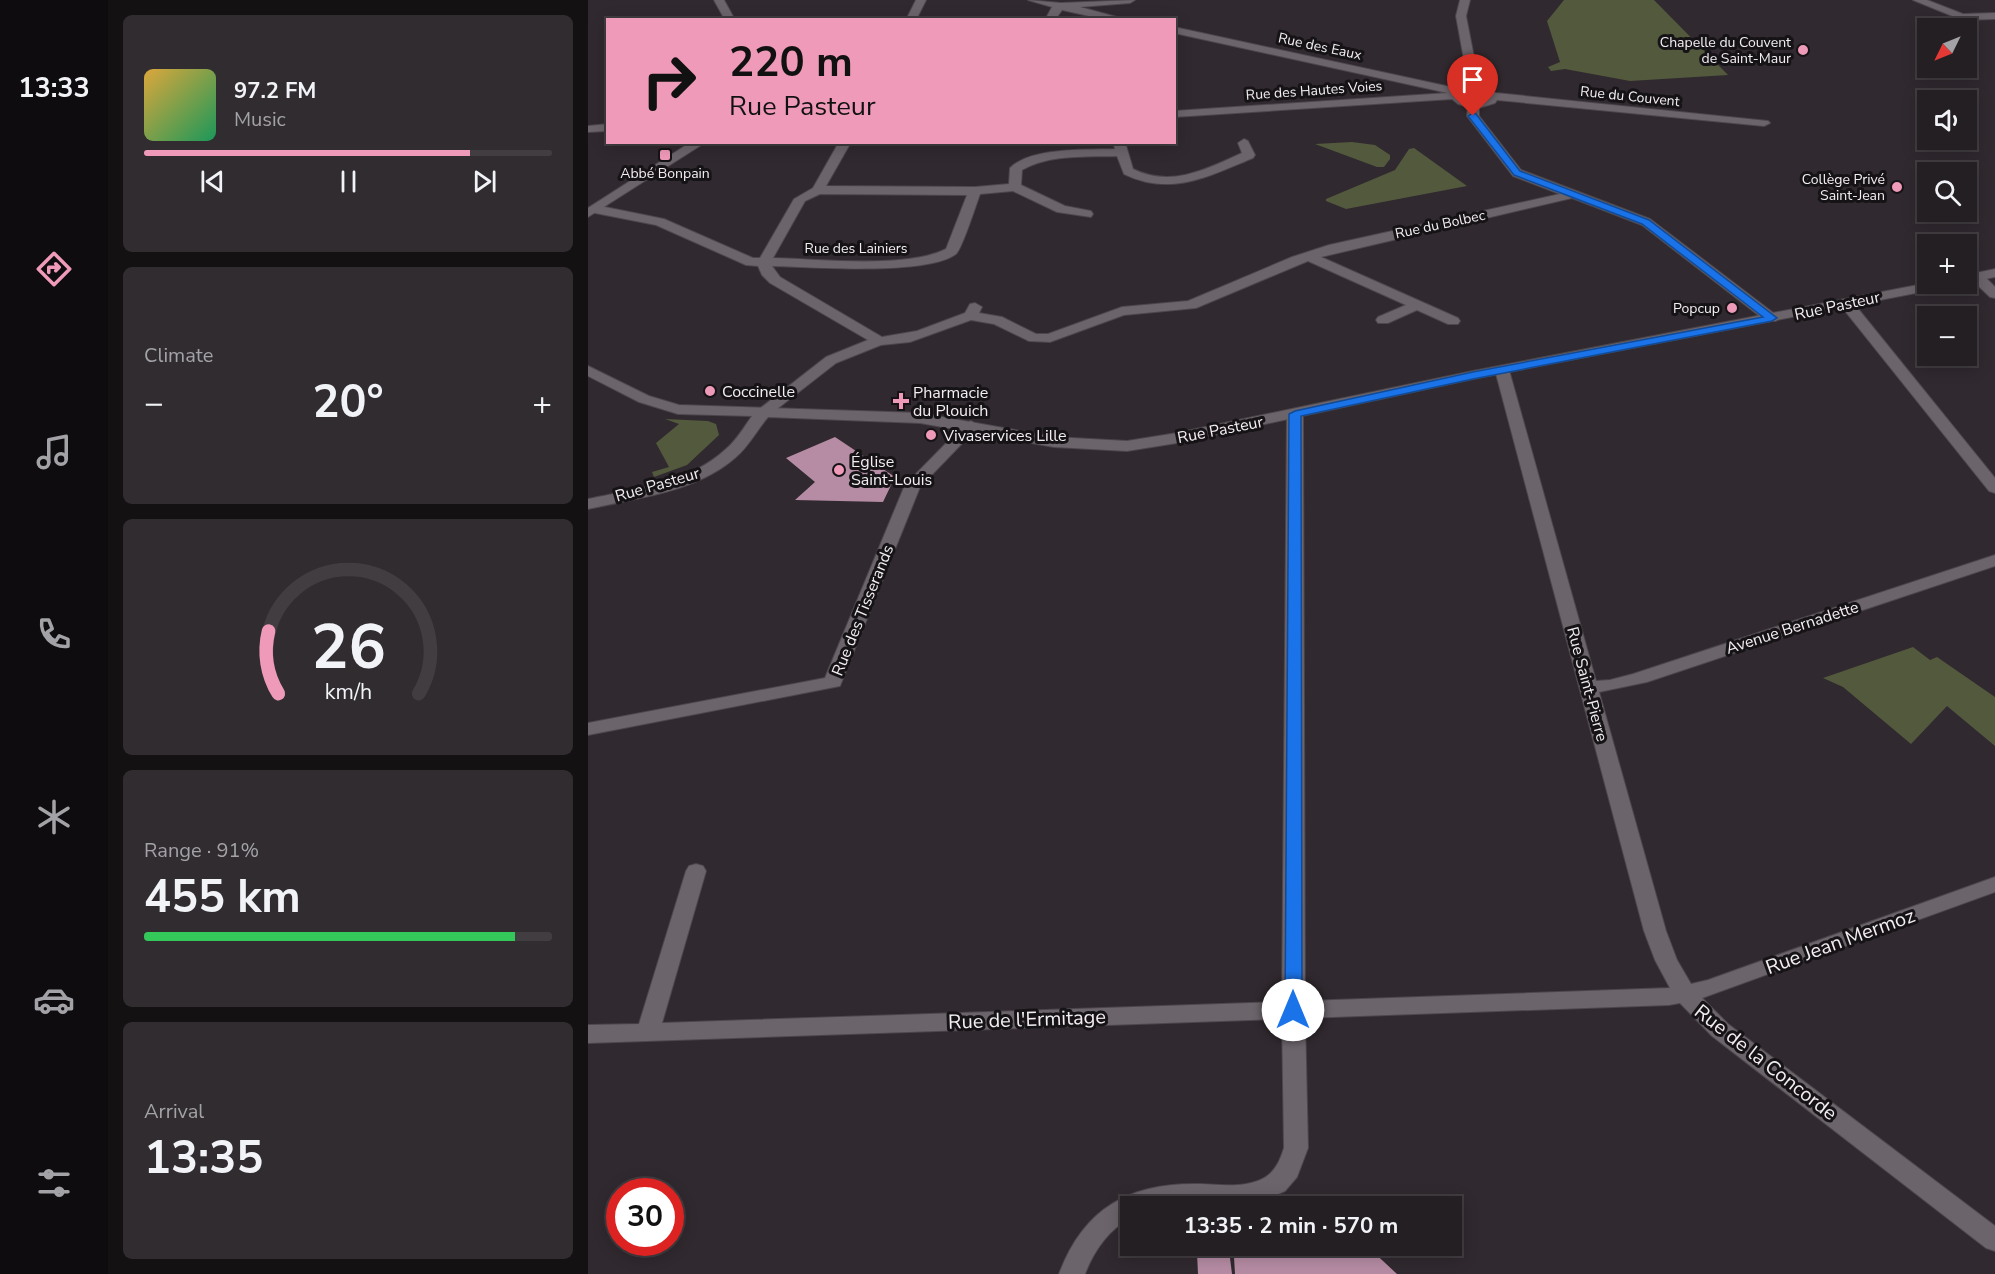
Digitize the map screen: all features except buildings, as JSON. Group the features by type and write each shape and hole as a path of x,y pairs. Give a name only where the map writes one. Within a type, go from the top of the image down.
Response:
{"street":[{"path":"719,0 729,18"},
{"path":"912,18 921,0"},
{"path":"1033,0 1114,18"},
{"path":"1051,18 1055,10 1061,6 1130,0"},
{"path":"1465,0 1461,16 1475,90"},
{"path":"1918,0 1962,17 1995,16"},
{"name":"Rue des Eaux","path":"1176,30 1457,94"},
{"name":"Rue des Hautes Voies","path":"1176,114 1457,94 1475,90"},
{"name":"Rue du Couvent","path":"1475,90 1493,96 1764,123"},
{"path":"1457,94 1460,102 1474,104 1488,103 1493,96"},
{"path":"1474,104 1473,116 1512,169 1523,176 1652,226 1772,318"},
{"path":"588,129 606,127"},
{"path":"1015,187 1016,168 1029,161 1121,148 1126,168 1133,174 1147,180 1173,182 1188,179 1249,156 1244,142"},
{"path":"591,211 697,144"},
{"path":"818,190 844,144"},
{"path":"879,341 775,280 767,272 764,263 800,199 818,190 975,191 1015,187 1061,209 1087,214"},
{"name":"Rue des Lainiers","path":"591,211 660,222 751,262 911,264 938,258 955,247 975,191"},
{"name":"Rue du Bolbec","path":"879,341 914,337 973,311 1039,339 1050,338 1112,314 1191,305 1309,255 1542,203 1572,194"},
{"path":"1309,255 1453,321"},
{"path":"1977,277 1995,273"},
{"path":"1977,281 1995,294"},
{"name":"Rue Pasteur","path":"588,504 665,485 704,471 735,450 763,413 920,418 1054,442 1112,447 1144,444 1502,370 1917,289"},
{"name":"Rue du Bolbec","path":"1108,302 1142,309"},
{"path":"1846,303 1995,488"},
{"path":"1383,320 1417,304"},
{"path":"588,370 644,399 665,407 763,413 831,360 879,341"},
{"name":"Rue Saint-Pierre","path":"1502,370 1660,948 1668,968 1684,995"},
{"path":"1072,1274 1078,1255 1089,1238 1103,1222 1122,1209 1161,1196 1239,1196 1258,1193 1273,1186 1286,1174 1294,1160 1296,1148 1293,1010 1295,414"},
{"name":"Rue des Tisserands","path":"588,729 833,682 913,485 971,426"},
{"name":"Avenue Bernadette","path":"1588,687 1610,686 1640,678 1995,560"},
{"path":"648,1032 696,871"},
{"name":"Rue Jean Mermoz","path":"1684,995 1731,981 1995,884"},
{"name":"Rue de la Concorde","path":"1466,1003 1636,1000 1684,995 1720,1030 1995,1240"},
{"name":"Rue de l'Ermitage","path":"588,1034 1466,1003"}],"green space":[{"path":"1564,0 1654,0 1728,75 1630,81 1565,69 1551,71 1548,67 1560,62 1547,21"},
{"path":"1352,142 1375,145 1390,155 1390,159 1384,167 1377,167 1315,144"},
{"path":"1414,148 1467,186 1346,209 1326,201 1326,199 1395,170 1409,149"},
{"path":"665,419 708,421 716,424 719,435 687,465 654,477 652,472 669,467 656,443 679,424"},
{"path":"1913,647 1930,660 1937,657 1995,697 1995,746 1947,706 1911,744 1843,687 1823,678"}],"place":[{"name":"Chapelle du Couvent de Saint-Maur","path":"1803,50"},
{"name":"Abbé Bonpain","path":"665,155"},
{"name":"Collège Privé Saint-Jean","path":"1897,187"},
{"name":"Popcup","path":"1732,308"},
{"name":"Coccinelle","path":"710,391"},
{"name":"Pharmacie du Plouich","path":"901,401"},
{"name":"Vivaservices Lille","path":"931,435"},
{"name":"Église Saint-Louis","path":"839,470"}],"route":[{"path":"1293,1010 1295,414 1473,375 1772,318 1646,222 1517,173 1473,116"}]}
